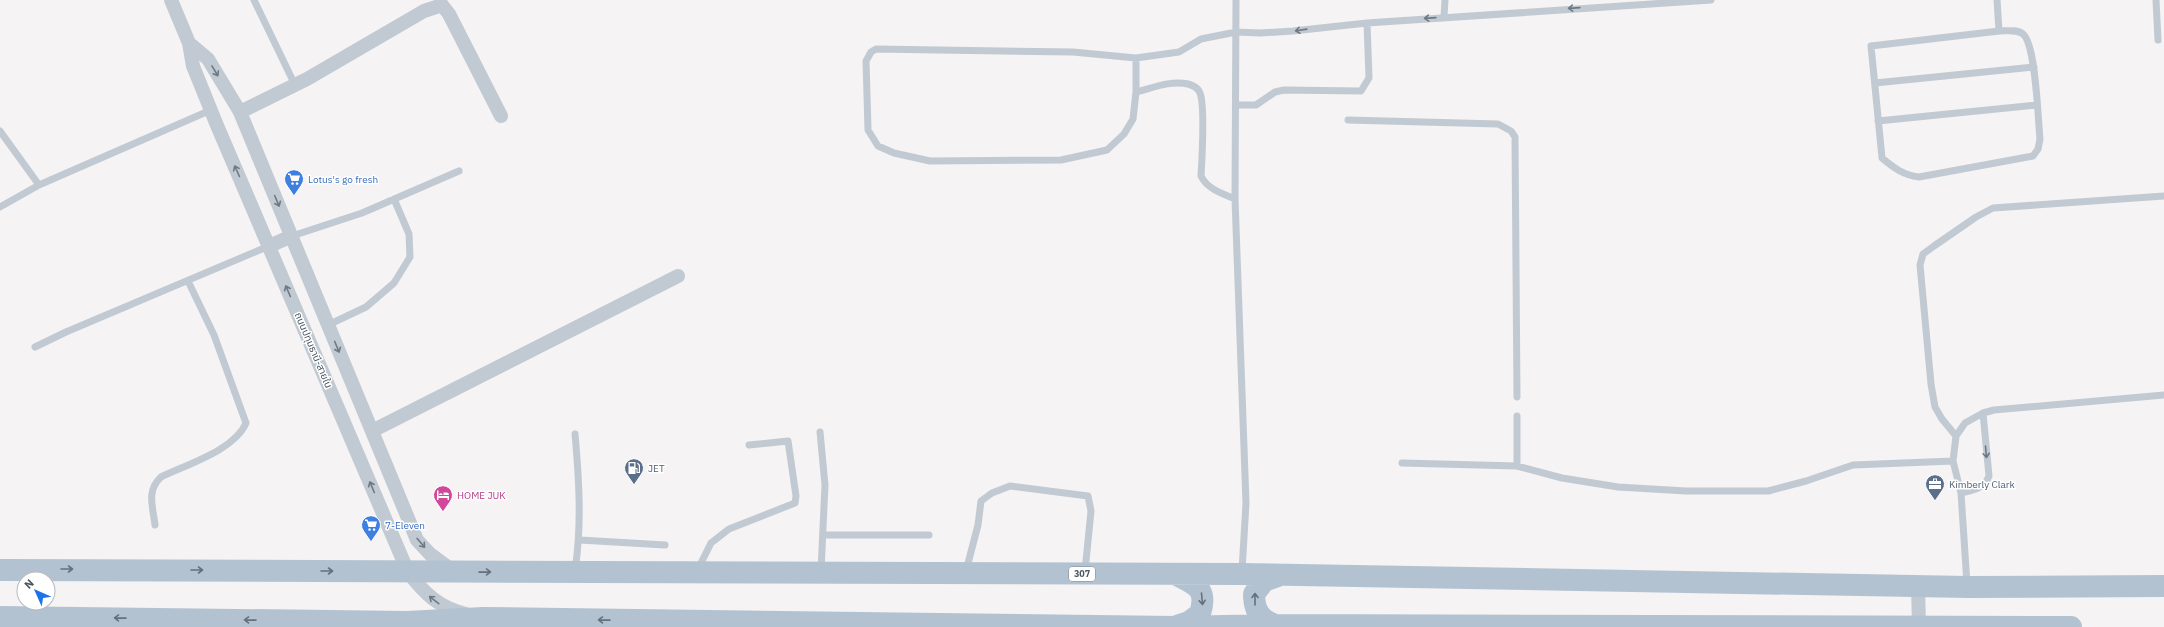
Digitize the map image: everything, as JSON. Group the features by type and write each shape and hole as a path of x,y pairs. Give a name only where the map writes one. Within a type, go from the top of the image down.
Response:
{"main road":[{"name":"307","path":"0,570 408,572 575,570 821,573 1241,574 1278,576 1968,587 2164,586"},
{"path":"1172,627 1189,622 1200,614 1203,598 1200,589 1175,574"},
{"path":"1275,625 1267,622 1260,616 1254,602 1254,594 1264,581 1278,576"},
{"path":"0,617 408,625 483,618 745,625 1172,627 1275,625 2057,627"}],"street":[{"name":"ถนนปทุมธานี-สายใน","path":"170,0 189,43 193,66 211,110 408,572 419,587 440,605 455,612 483,618"},
{"path":"240,112 295,85 424,11 442,6 449,14 501,116"},
{"name":"ถนนปทุมธานี-สายใน","path":"189,43 208,59 240,112 417,540 430,554 454,572"},
{"path":"269,246 292,236"},
{"path":"372,431 678,276"},
{"path":"1918,586 1919,626"}],"lane":[{"path":"254,0 295,85"},
{"path":"1236,0 1235,199 1246,503 1241,574"},
{"path":"1444,17 1445,0"},
{"path":"1136,58 1136,92 1133,119 1124,134 1107,150 1061,160 930,161 894,153 878,146 868,130 866,61 871,52 876,49 1073,52 1136,58 1179,52 1201,38 1236,32 1260,33 1293,31 1444,17 1711,0"},
{"path":"1997,0 1999,31"},
{"path":"2156,0 2158,40"},
{"path":"1236,105 1256,105 1275,92 1284,90 1361,90 1369,78 1367,23"},
{"path":"1999,31 2018,32 2024,34 2027,40 2034,68 2040,139 2038,149 2033,156 1919,177 1907,176 1899,172 1882,158 1871,46 1999,31"},
{"path":"1875,83 2034,68"},
{"path":"1136,92 1170,83 1194,86 1200,92 1202,105 1201,176 1205,184 1213,190 1235,199"},
{"path":"1878,122 2037,105"},
{"path":"0,207 39,185 211,110"},
{"path":"1348,120 1498,124 1511,131 1515,137 1517,397"},
{"path":"0,132 39,185"},
{"path":"292,236 362,213 459,172"},
{"path":"1956,436 1942,419 1935,406 1931,384 1920,265 1923,254 1960,227 1993,208 2164,196"},
{"path":"328,325 366,307 394,283 410,257 409,234 394,199"},
{"path":"35,347 66,332 269,246"},
{"path":"155,525 151,491 154,483 160,477 217,450 237,438 246,423 214,335 188,280"},
{"path":"1968,587 1961,493 1953,461 1956,436 1966,423 1983,413 2020,407 2164,395"},
{"path":"1961,493 1982,487 1986,483 1989,476 1983,413"},
{"path":"1517,416 1517,466"},
{"path":"820,432 825,485 824,535 821,573"},
{"path":"575,434 579,473 580,540 575,570"},
{"path":"696,572 711,544 729,529 796,502 788,441 749,445"},
{"path":"1402,463 1517,466 1562,478 1618,487 1686,491 1768,491 1806,481 1853,465 1953,461"},
{"path":"965,573 978,525 981,501 992,493 1010,486 1088,496 1092,511 1085,574"},
{"path":"824,535 929,534"},
{"path":"580,540 665,545"}],"place":[{"name":"Lotus's go fresh","path":"294,196"},
{"name":"JET","path":"634,485"},
{"name":"Kimberly Clark","path":"1935,501"},
{"name":"HOME JUK","path":"443,512"},
{"name":"7-Eleven","path":"371,542"}]}
